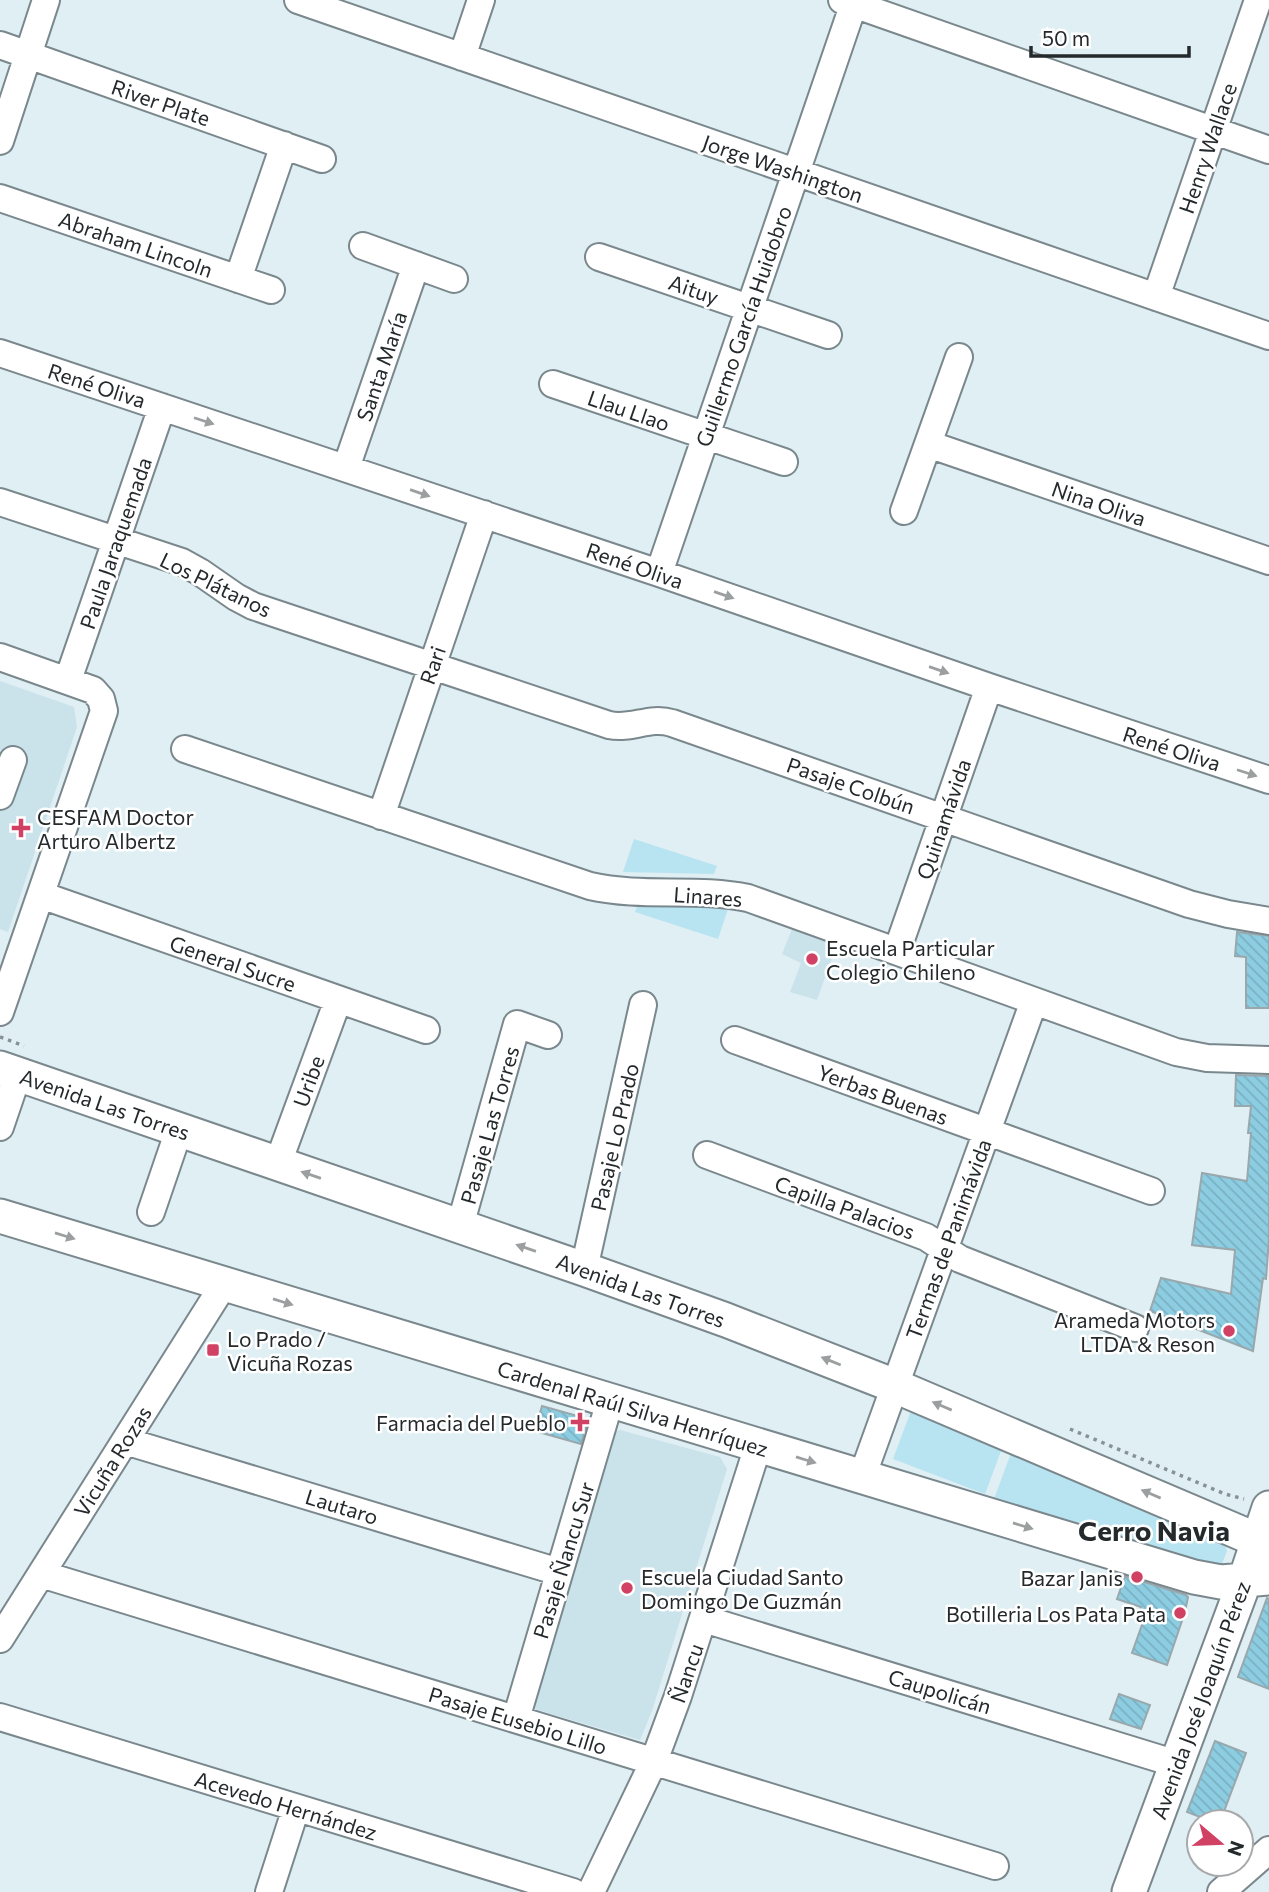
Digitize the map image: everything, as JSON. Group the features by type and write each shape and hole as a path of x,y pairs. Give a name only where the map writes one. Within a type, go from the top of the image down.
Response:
{"main road":[{"name":"Avenida Las Torres","path":"9,1071 738,1324 895,1386 1264,1543"},
{"name":"Cardenal Raúl Silva Henríquez","path":"0,1216 1194,1577 1221,1582 1257,1579"},
{"name":"Avenida José Joaquín Pérez","path":"1129,1892 1177,1764 1257,1579 1269,1508"}],"street":[{"path":"0,141 47,0"},
{"name":"Jorge Washington","path":"298,0 1269,336"},
{"path":"462,57 481,0"},
{"name":"Henry Wallace","path":"1156,297 1258,0"},
{"path":"850,1 1269,150"},
{"name":"Guillermo García Huidobro","path":"659,573 796,172 850,1"},
{"name":"River Plate","path":"0,45 322,159"},
{"path":"238,279 284,145"},
{"name":"Abraham Lincoln","path":"0,198 271,290"},
{"path":"363,246 454,279"},
{"name":"Aituy","path":"599,257 828,335"},
{"name":"Santa María","path":"346,468 416,265"},
{"name":"René Oliva","path":"0,353 1269,780"},
{"path":"904,510 959,357"},
{"name":"Llau Llao","path":"553,384 784,462"},
{"name":"Paula Jaraquemada","path":"68,680 162,407"},
{"name":"Nina Oliva","path":"928,444 1269,561"},
{"name":"Los Plátanos","path":"0,502 182,562 253,606 431,667"},
{"name":"Rari","path":"381,816 484,514"},
{"path":"0,657 93,690 101,699 104,711 0,1012"},
{"name":"Pasaje Colbún","path":"431,667 608,725 626,727 655,720 672,723 1189,904 1269,921"},
{"name":"Quinamávida","path":"897,951 989,687"},
{"name":"Linares","path":"186,749 590,886 627,892 736,895 1176,1052 1207,1058 1269,1060"},
{"path":"0,796 13,760"},
{"name":"General Sucre","path":"41,895 426,1030"},
{"name":"Uribe","path":"278,1163 338,1000"},
{"name":"Termas de Panimávida","path":"862,1477 1034,1001"},
{"name":"Pasaje Lo Prado","path":"584,1269 643,1005"},
{"name":"Pasaje Las Torres","path":"460,1226 505,1020 548,1035"},
{"name":"Yerbas Buenas","path":"734,1040 1151,1191"},
{"path":"0,1127 9,1071"},
{"path":"151,1212 179,1130"},
{"name":"Capilla Palacios","path":"707,1155 926,1237 960,1259 1135,1328"},
{"name":"Vicuña Rozas","path":"0,1639 224,1284"},
{"name":"Pasaje Ñancu Sur","path":"516,1719 610,1401"},
{"name":"Lautaro","path":"125,1441 559,1572"},
{"name":"Ñancu","path":"591,1892 654,1761 704,1619 758,1446"},
{"name":"Pasaje Eusebio Lillo","path":"41,1574 995,1866"},
{"name":"Caupolicán","path":"704,1619 1177,1764"},
{"name":"Acevedo Hernández","path":"0,1717 573,1892"},
{"path":"269,1892 296,1808"},
{"path":"1221,1892 1269,1851"}],"shaded area":[{"name":"CESFAM Doctor Arturo Albertz","path":"0,681 74,707 77,727 8,932 0,929"},
{"path":"634,839 717,866 714,874 623,872"},
{"path":"638,904 729,906 718,939 635,912"},
{"name":"Escuela Particular Colegio Chileno","path":"794,924 839,938 817,1000 790,992 801,963 782,954"},
{"path":"912,1408 1004,1443 985,1494 893,1459"},
{"name":"Escuela Ciudad Santo Domingo De Guzmán","path":"620,1430 720,1457 727,1469 652,1711 640,1740 528,1707 609,1433"},
{"path":"1014,1445 1222,1535 1227,1551 1221,1566 1199,1564 994,1499"}],"building":[{"path":"1237,932 1269,936 1269,1008 1246,1008 1246,957 1235,956"},
{"path":"1236,1075 1269,1076 1269,1238 1266,1279 1263,1278 1253,1351 1150,1311 1161,1278 1231,1294 1235,1250 1192,1245 1202,1173 1247,1181 1251,1106 1235,1106"},
{"path":"542,1406 585,1418 587,1423 581,1444 535,1431"},
{"path":"1125,1576 1188,1597 1167,1665 1132,1653 1143,1622 1136,1621 1141,1607 1117,1599"},
{"path":"1267,1598 1269,1599 1269,1689 1238,1677"},
{"path":"1119,1694 1150,1705 1141,1729 1110,1719"},
{"path":"1215,1741 1246,1753 1225,1808 1189,1808"}],"place":[{"name":"CESFAM Doctor Arturo Albertz","path":"21,828"},
{"name":"Escuela Particular Colegio Chileno","path":"812,959"},
{"name":"Arameda Motors LTDA & Reson","path":"1229,1331"},
{"name":"Lo Prado / Vicuña Rozas","path":"213,1350"},
{"name":"Farmacia del Pueblo","path":"580,1422"},
{"name":"Bazar Janis","path":"1137,1577"},
{"name":"Escuela Ciudad Santo Domingo De Guzmán","path":"627,1588"},
{"name":"Botilleria Los Pata Pata","path":"1180,1613"}],"district":[{"name":"Cerro Navia","path":"1154,1530"}]}
